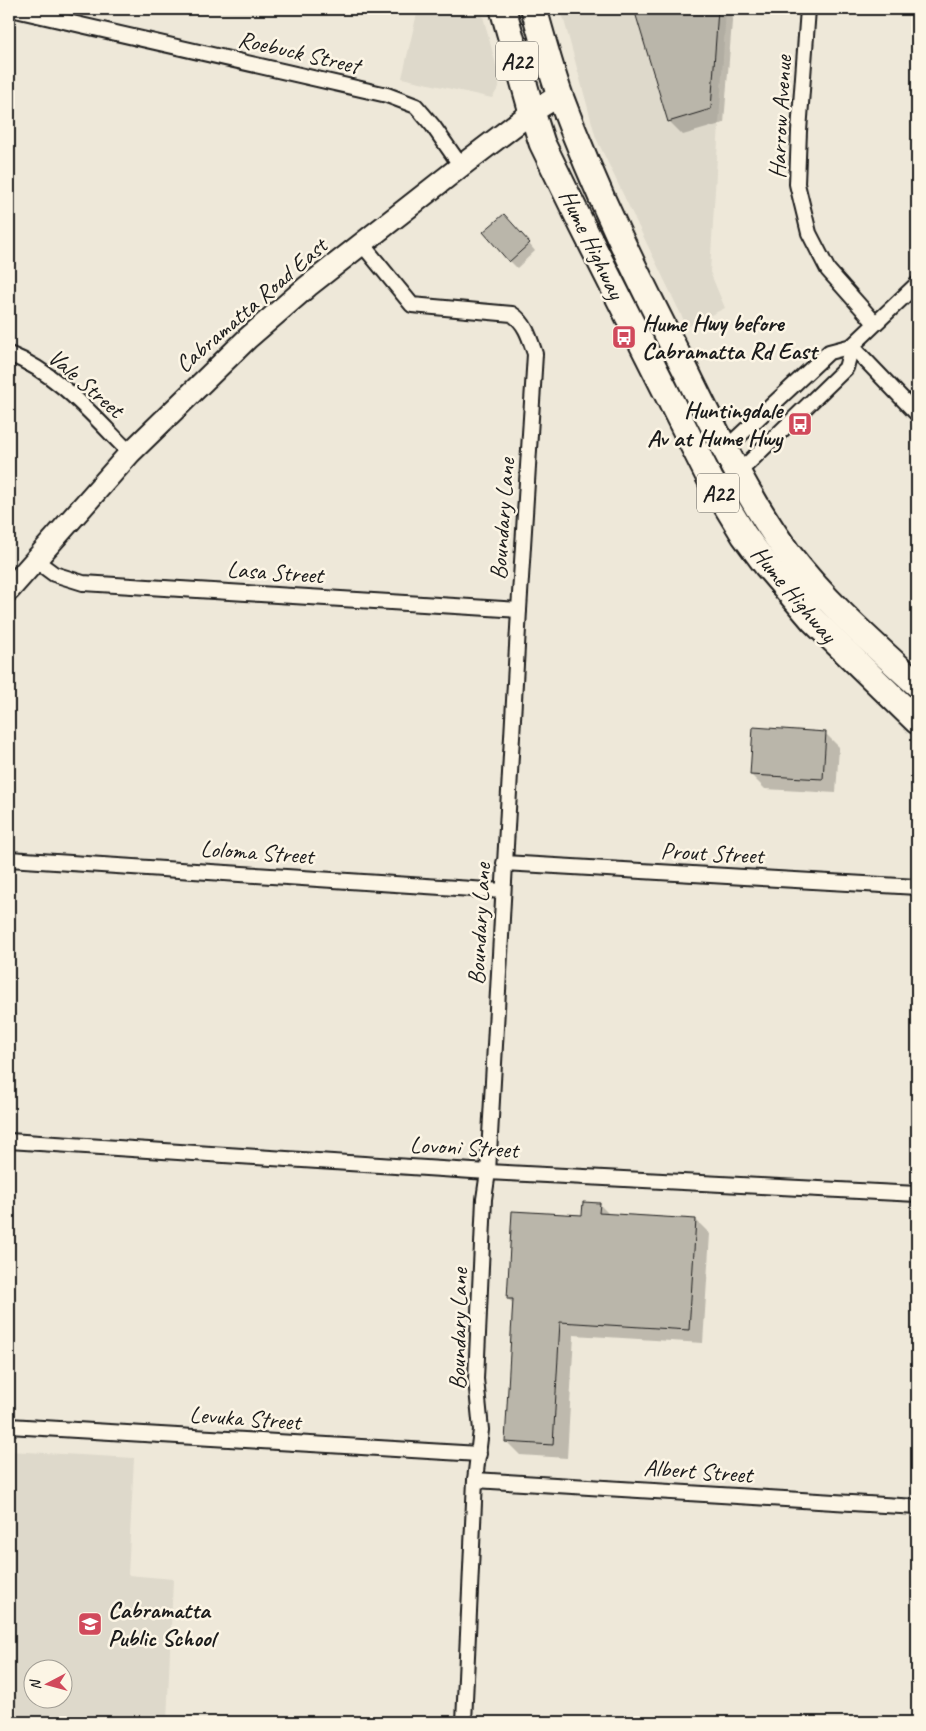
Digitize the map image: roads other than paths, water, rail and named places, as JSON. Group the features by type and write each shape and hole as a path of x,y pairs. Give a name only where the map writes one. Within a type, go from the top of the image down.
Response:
{"highway":[{"name":"Hume Highway","path":"503,9 542,143 707,472 726,506 767,566 813,620 917,721"},
{"name":"Hume Highway","path":"534,9 560,94 596,185 645,291 724,450 759,510 788,553 827,598 875,646 917,684"}],"main road":[{"name":"Cabramatta Road East","path":"9,590 130,453 248,338 308,286 461,166 532,112 560,94"}],"street":[{"name":"Roebuck Street","path":"11,9 387,95 416,106 433,126 461,166"},
{"name":"Harrow Avenue","path":"808,9 797,184 809,233 828,270 875,323"},
{"name":"Boundary Lane","path":"362,244 412,305 512,314 526,328 535,354 504,863 488,1172 484,1199 476,1379 481,1430 475,1480 464,1722"},
{"path":"738,473 846,368 852,346 917,284"},
{"path":"724,450 829,352 852,346"},
{"path":"852,346 917,414"},
{"name":"Vale Street","path":"9,354 38,367 52,378 80,402 130,453"},
{"name":"Lasa Street","path":"35,560 54,574 83,583 519,610"},
{"name":"Loloma Street","path":"9,859 503,891"},
{"name":"Prout Street","path":"504,863 917,887"},
{"name":"Lovoni Street","path":"9,1141 488,1172 917,1194"},
{"name":"Levuka Street","path":"9,1426 479,1454"},
{"name":"Albert Street","path":"475,1480 917,1507"}],"place":[{"name":"Hume Hwy before Cabramatta Rd East","path":"624,337"},
{"name":"Huntingdale Av at Hume Hwy","path":"800,424"},
{"name":"Cabramatta Public School","path":"90,1624"}]}
